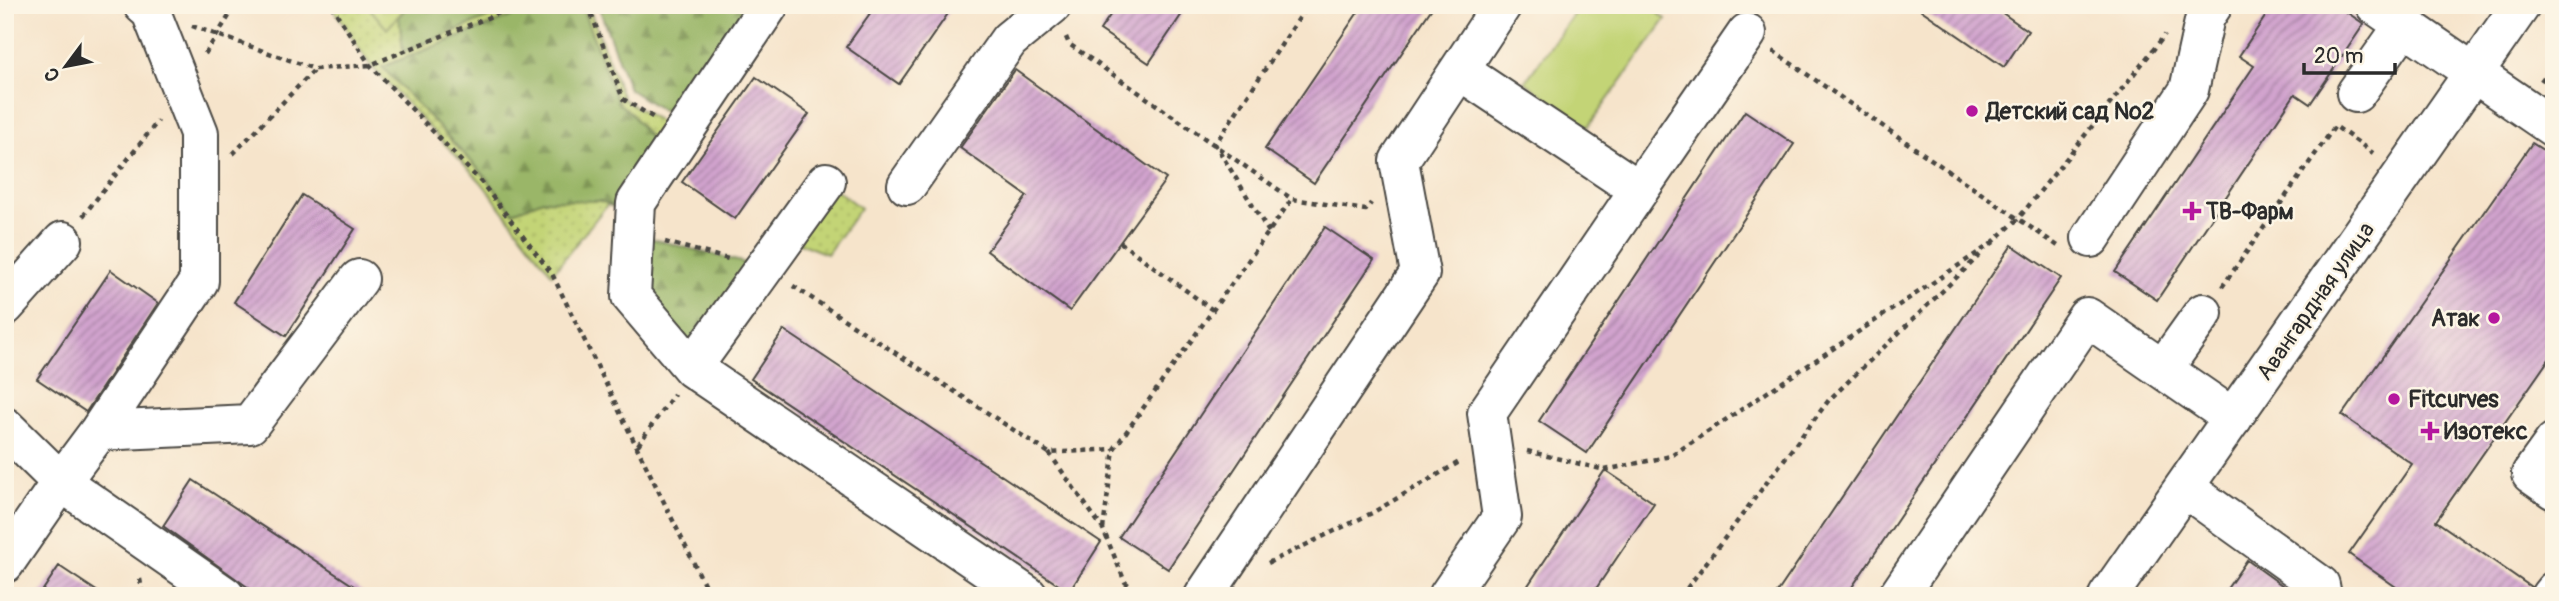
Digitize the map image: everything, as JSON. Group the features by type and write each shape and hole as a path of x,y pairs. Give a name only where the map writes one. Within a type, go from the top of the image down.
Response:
{"main road":[{"path":"769,5 636,202 631,296 692,368 1028,596"},
{"path":"1204,596 1420,273 1399,160 1502,5"},
{"name":"Авангардная улица","path":"2108,596 2521,5"},
{"path":"907,185 1009,40 1052,6"},
{"path":"5,563 99,431 199,281 199,133 147,8"},
{"path":"2091,238 2189,90 2209,11"},
{"path":"2356,93 2390,15 2554,128"},
{"path":"1448,596 1502,517 1487,413 1747,33"},
{"path":"1459,70 1639,190"},
{"path":"692,368 826,183"},
{"path":"5,306 63,241"},
{"path":"99,431 250,424 359,279"},
{"path":"2163,369 2203,313"},
{"path":"1898,596 2087,317 2233,418"},
{"path":"5,427 61,482 225,596"},
{"path":"2554,442 2531,474 2554,490"},
{"path":"2185,488 2320,585 2322,596"},
{"path":"2550,596 2554,591"}],"path":[{"path":"63,241 183,91 236,5"},
{"path":"331,5 370,65 481,182 552,274 710,596"},
{"path":"147,8 315,69 370,65 519,5"},
{"path":"588,5 623,99 682,135"},
{"path":"1215,144 1308,5"},
{"path":"1052,6 1069,44 1292,199 1366,209 1399,160"},
{"path":"1681,596 1829,400 2018,219 2177,21 2209,11"},
{"path":"1747,33 2018,219"},
{"path":"199,190 315,69"},
{"path":"2203,313 2335,125 2372,153"},
{"path":"1215,144 1269,232"},
{"path":"1103,529 1114,449 1292,199"},
{"path":"634,234 765,268 1049,453 1103,529 1125,582 1143,596"},
{"path":"1120,242 1214,311"},
{"path":"1257,568 1372,513 1492,443 1605,470 1671,456 1994,242"},
{"path":"638,445 692,368"},
{"path":"1049,453 1114,449"}],"green space":[{"path":"331,5 588,5 623,99 682,135 627,211 607,205 552,274 481,182 370,65"},
{"path":"367,5 408,5 387,29"},
{"path":"408,5 519,5 403,52 399,16"},
{"path":"541,5 581,5 618,103 630,112 665,159 627,211 600,201 543,200 513,212 484,175 382,67"},
{"path":"598,5 757,5 677,120 629,89"},
{"path":"1580,5 1647,5 1666,19 1588,127 1525,82"},
{"path":"826,182 860,208 827,254 786,238"},
{"path":"634,234 765,268 692,368 631,296"}],"building":[{"path":"876,5 954,5 899,84 846,47"},
{"path":"1117,5 1188,5 1149,63 1100,30"},
{"path":"1363,5 1434,5 1314,183 1265,149"},
{"path":"1914,5 1991,5 2028,31 2004,67"},
{"path":"2273,5 2336,5 2364,24 2310,104 2295,94 2157,300 2115,272 2254,66 2239,56"},
{"path":"1015,70 1166,179 1070,311 987,251 1027,196 960,148"},
{"path":"756,77 809,114 735,219 682,182"},
{"path":"1745,111 1794,144 1587,453 1539,421"},
{"path":"2532,143 2554,157 2554,352 2436,521 2531,587 2529,596 2409,596 2349,554 2412,464 2342,415"},
{"path":"302,195 355,229 286,336 234,302"},
{"path":"1325,227 1374,260 1168,569 1119,537"},
{"path":"2012,245 2061,278 1846,596 1775,596"},
{"path":"111,270 158,303 86,412 37,379"},
{"path":"784,330 1101,542 1069,592 751,379"},
{"path":"1605,470 1654,503 1591,596 1521,596"},
{"path":"193,480 369,596 260,596 163,526"},
{"path":"2247,560 2297,596 2222,596"},
{"path":"59,566 104,596 39,596"}],"place":[{"name":"Детский сад №2","path":"1972,111"},
{"name":"ТВ-Фарм","path":"2192,211"},
{"name":"Атак","path":"2494,318"},
{"name":"Fitcurves","path":"2394,399"},
{"name":"Изотекс","path":"2430,431"}]}
